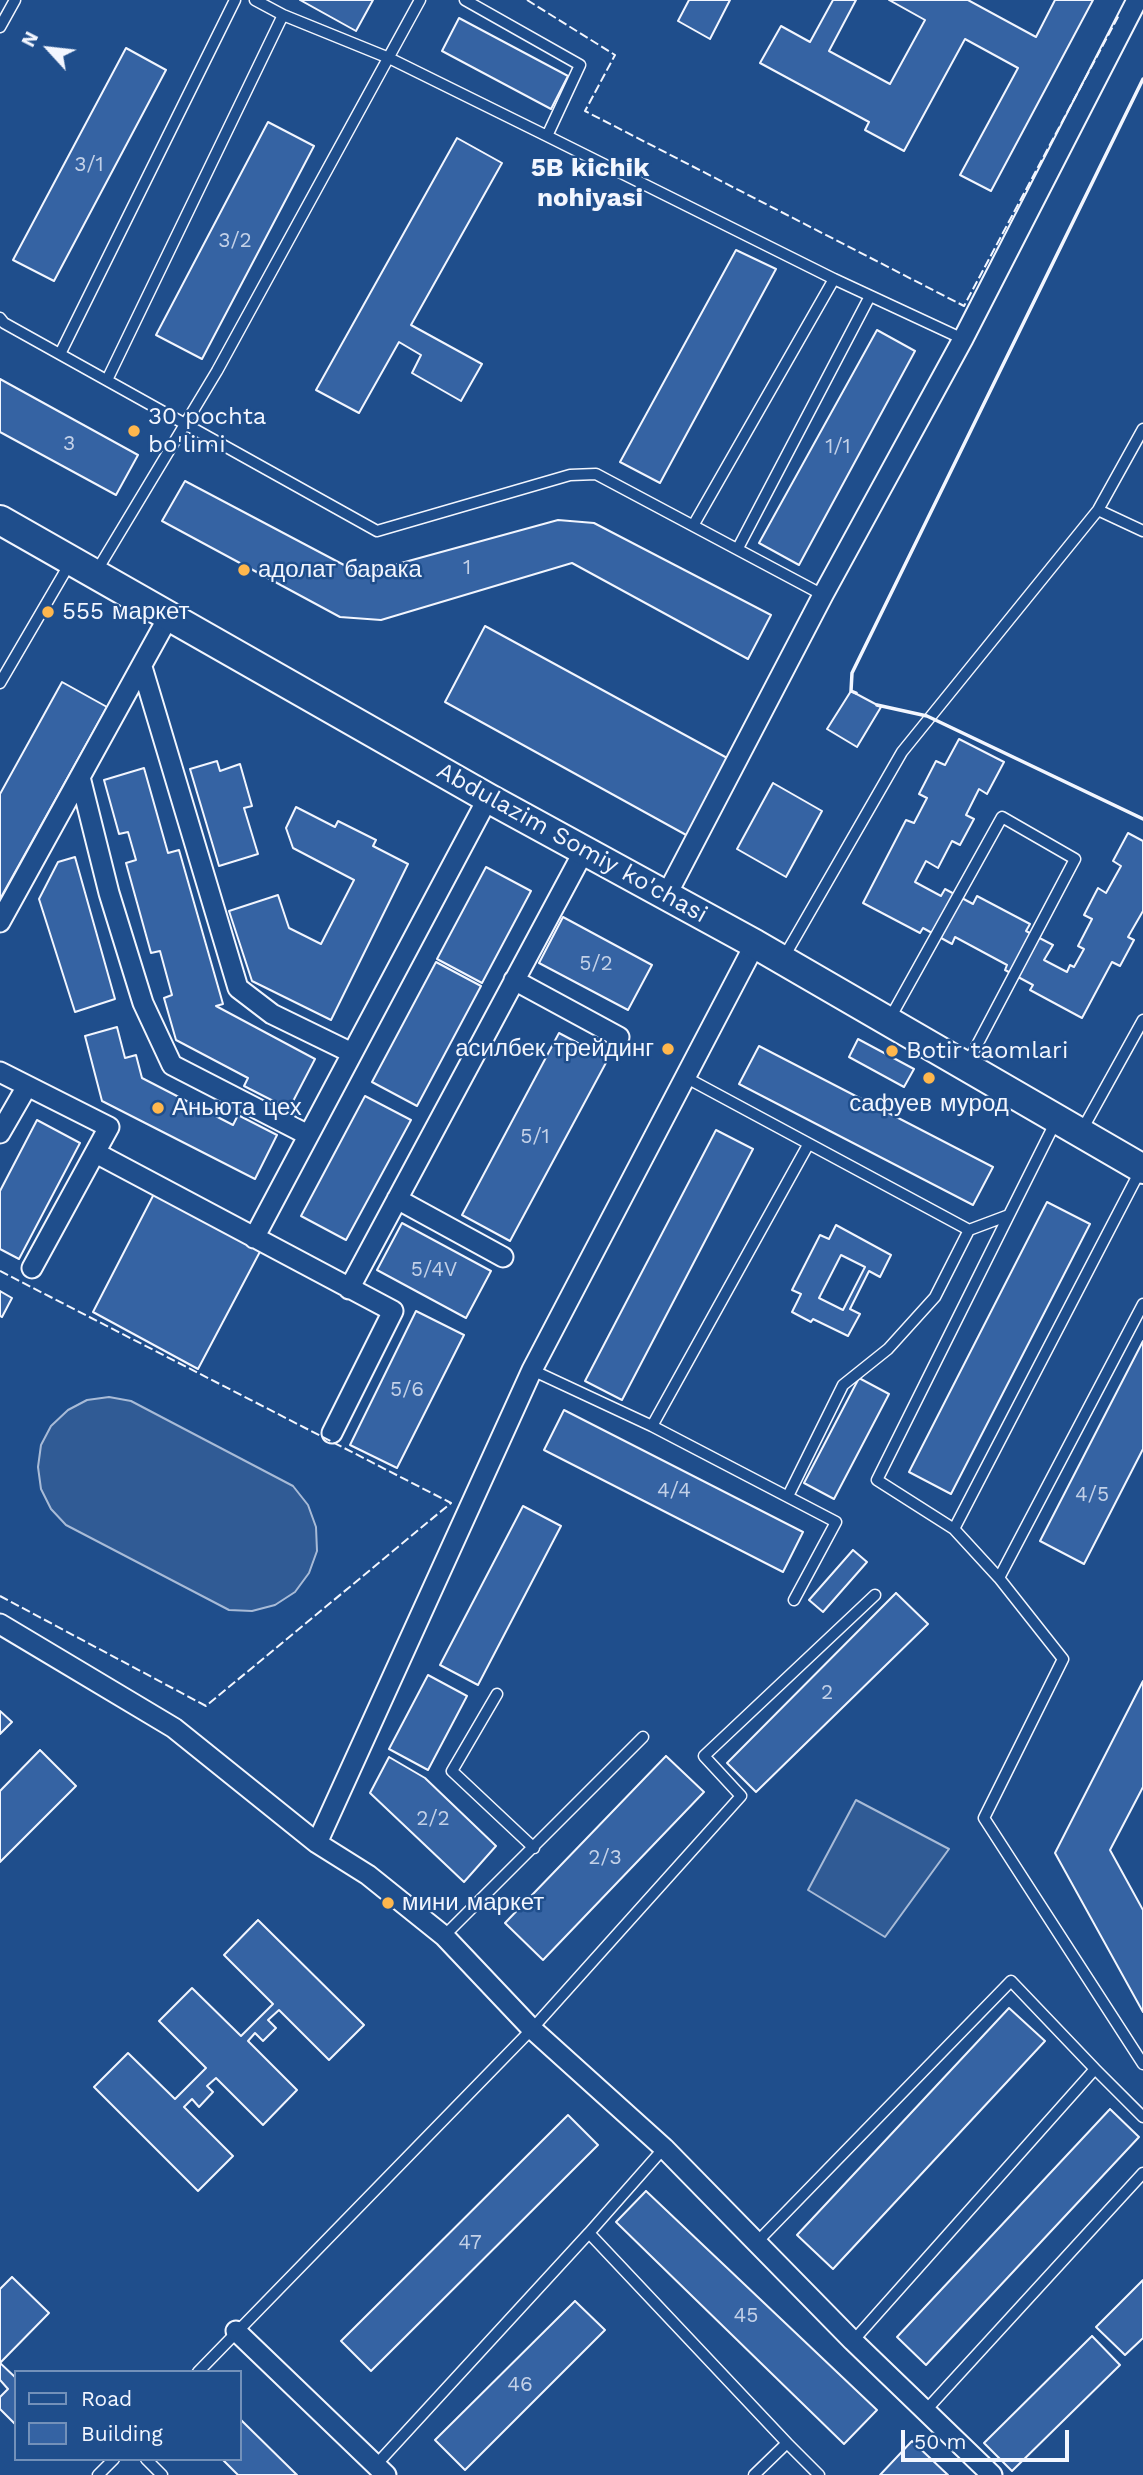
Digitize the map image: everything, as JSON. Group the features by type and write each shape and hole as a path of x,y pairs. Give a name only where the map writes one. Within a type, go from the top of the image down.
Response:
{"street":[{"path":"667,894 824,594 963,340 1137,0"},
{"name":"Abdulazim Somiy ko'chasi","path":"0,520 170,614 488,798 755,944 1142,1169"},
{"path":"0,922 170,614"},
{"path":"142,667 238,988 272,1014 352,1053"},
{"path":"80,777 109,893 143,1003 172,1065 308,1135"},
{"path":"254,1238 488,798"},
{"path":"349,1289 585,849"},
{"path":"317,1843 532,1370 755,944"},
{"path":"514,980 620,1037"},
{"path":"2,1078 108,1127 32,1268"},
{"path":"0,1133 26,1088"},
{"path":"96,1153 393,1311 332,1433"},
{"path":"397,1199 503,1257"},
{"path":"0,1624 174,1728 317,1843 368,1875 444,1936 532,2029 664,2148 853,2341 927,2409 992,2475"},
{"path":"236,2331 380,2470"}],"lane":[{"path":"0,27 15,0"},
{"path":"60,354 234,0"},
{"path":"255,0 283,15 389,58 834,279 963,340"},
{"path":"0,683 183,424 217,371 420,0"},
{"path":"465,0 580,65 547,136"},
{"path":"107,380 283,15"},
{"path":"694,524 834,279"},
{"path":"738,548 870,296"},
{"path":"0,318 4,323 377,531 570,475 596,474 824,594"},
{"path":"782,961 902,752 1098,510 1143,429"},
{"path":"1098,510 1143,531"},
{"path":"888,1022 1002,817 1075,859 965,1067"},
{"path":"1143,1020 1009,1215 877,1480 954,1529 999,1578 1063,1659 984,1818 1143,2064"},
{"path":"685,1077 969,1230"},
{"path":"652,1426 808,1145"},
{"path":"954,1529 1142,1169"},
{"path":"788,1496 843,1385 888,1349 936,1297 969,1230 1009,1215"},
{"path":"999,1578 1143,1304"},
{"path":"532,1370 652,1426 836,1522 794,1600"},
{"path":"200,2370 532,2029 741,1796 704,1756 875,1595"},
{"path":"497,1694 452,1771 534,1848"},
{"path":"444,1936 643,1737"},
{"path":"758,2241 1011,1982 1143,2117"},
{"path":"853,2341 1095,2069"},
{"path":"380,2470 664,2148"},
{"path":"927,2409 1143,2173"},
{"path":"589,2233 819,2475"},
{"path":"754,2475 787,2443"},
{"path":"98,2475 112,2461"},
{"path":"148,2461 162,2475"}],"shaded area":[{"path":"109,1397 131,1401 293,1486 308,1505 316,1527 317,1551 309,1573 295,1592 275,1605 252,1611 229,1610 66,1525 51,1509 41,1489 38,1467 41,1445 51,1426 68,1410 87,1400"},
{"path":"856,1800 949,1849 885,1937 808,1890"}],"building":[{"path":"300,0 373,0 356,31"},
{"path":"689,0 730,0 710,39 678,21"},
{"path":"833,0 856,0 829,51 890,84 925,20 889,0 968,0 1036,37 1055,0 1093,0 991,191 960,175 1018,68 965,39 904,151 865,130 869,122 760,63 781,26 810,42"},
{"path":"459,18 568,76 551,109 442,51"},
{"path":"126,48 166,70 54,281 13,260"},
{"path":"268,122 314,146 202,359 156,335"},
{"path":"457,138 502,163 411,325 482,364 461,401 412,373 421,355 399,342 359,413 316,390"},
{"path":"736,250 776,269 660,483 620,462"},
{"path":"877,330 915,351 799,565 759,543"},
{"path":"0,379 138,455 116,495 0,432"},
{"path":"185,481 361,574 558,520 594,523 771,615 748,659 572,563 381,620 340,617 162,521"},
{"path":"485,626 729,759 688,836 445,702"},
{"path":"62,682 107,707 0,899 0,794"},
{"path":"851,691 881,707 857,747 827,729"},
{"path":"959,739 1004,762 987,794 979,789 966,815 974,819 960,845 952,841 938,868 926,861 915,882 941,896 945,889 973,904 977,896 1030,924 1026,931 1053,945 1044,960 1067,972 1070,965 1074,967 1084,949 1078,946 1092,919 1084,915 1098,888 1106,893 1121,866 1113,861 1128,833 1143,841 1143,911 1128,937 1134,940 1120,966 1112,962 1082,1018 1030,990 1033,985 1005,970 1007,965 955,937 952,944 923,928 920,933 863,903 906,820 914,823 927,798 919,794 936,761 945,765"},
{"path":"217,761 220,771 240,764 252,806 244,808 258,854 219,866 190,769"},
{"path":"144,768 168,853 179,850 223,1004 216,1006 315,1059 289,1109 244,1086 248,1078 176,1040 164,998 172,995 160,951 151,953 126,863 136,860 128,832 119,834 104,780"},
{"path":"773,783 822,811 786,877 737,849"},
{"path":"296,807 335,827 338,821 376,840 373,846 408,864 331,1020 252,981 229,911 278,895 289,928 321,944 354,880 293,848 286,828"},
{"path":"75,857 115,999 75,1012 39,899 58,862"},
{"path":"486,867 531,891 482,983 437,959"},
{"path":"563,917 652,965 628,1010 539,963"},
{"path":"436,962 481,986 417,1106 372,1082"},
{"name":"Аньюта цех","path":"117,1027 125,1058 136,1055 142,1078 233,1125 238,1115 277,1135 255,1179 102,1101 85,1036"},
{"path":"559,1033 608,1059 510,1241 462,1215"},
{"path":"858,1039 914,1069 904,1087 849,1057"},
{"path":"759,1046 993,1167 973,1205 739,1084"},
{"path":"365,1096 411,1120 346,1240 301,1216"},
{"path":"37,1120 80,1143 19,1259 0,1249 0,1191"},
{"path":"716,1130 753,1149 622,1400 585,1381"},
{"path":"156,1190 263,1246 198,1369 93,1312"},
{"path":"1047,1202 1090,1224 951,1494 909,1472"},
{"path":"402,1223 491,1271 466,1318 377,1270"},
{"path":"836,1225 891,1255 880,1277 869,1271 850,1309 860,1314 848,1336 792,1312 801,1294 792,1290 820,1235 829,1239","holes":["841,1255 865,1267 843,1310 819,1298"]},
{"path":"0,1291 12,1298 2,1317 0,1316"},
{"path":"416,1311 464,1335 397,1468 350,1445"},
{"path":"1143,1341 1143,1449 1084,1564 1040,1541"},
{"path":"859,1378 889,1394 834,1499 804,1483"},
{"path":"564,1410 803,1532 783,1572 544,1450"},
{"path":"523,1506 561,1526 478,1685 440,1665"},
{"path":"853,1550 867,1562 823,1612 809,1600"},
{"path":"896,1593 928,1624 756,1792 727,1763"},
{"path":"428,1675 467,1696 428,1770 389,1749"},
{"path":"1143,1681 1143,1787 1110,1850 1143,1910 1143,2012 1055,1853"},
{"path":"0,1711 12,1722 0,1734"},
{"path":"40,1750 76,1786 0,1862 0,1791"},
{"path":"666,1756 704,1792 543,1960 505,1923"},
{"path":"389,1757 425,1778 496,1846 464,1882 370,1793"},
{"path":"258,1920 364,2025 329,2060 279,2010 268,2020 276,2028 263,2041 255,2033 248,2041 297,2090 263,2125 216,2078 207,2086 213,2092 199,2107 192,2099 184,2107 233,2156 198,2191 94,2087 128,2053 175,2099 206,2068 159,2021 192,1988 241,2036 273,2004 224,1955"},
{"path":"1009,2008 1045,2041 833,2269 797,2235"},
{"path":"1110,2109 1139,2137 926,2365 897,2337"},
{"path":"568,2115 598,2145 371,2371 341,2341"},
{"path":"646,2191 877,2410 844,2444 616,2222"},
{"path":"12,2277 49,2313 0,2363 0,2289"},
{"path":"1143,2280 1143,2338 1125,2355 1096,2327"},
{"path":"575,2301 605,2330 465,2470 435,2440"},
{"path":"1092,2336 1120,2365 1012,2471 984,2443"},
{"path":"0,2363 14,2376 14,2423 0,2409 0,2397 8,2389 0,2380"},
{"path":"242,2421 297,2475 238,2475 224,2461 242,2461"},
{"path":"912,2441 948,2475 880,2475"}],"fence":[{"path":"527,0 615,55 585,111 964,306 1119,15"},
{"path":"0,1271 451,1503 206,1706 0,1596"}],"wall":[{"path":"856,693 851,691 852,673 1143,79"},
{"path":"877,705 927,716 1143,819"}],"place":[{"name":"30 pochta bo'limi","path":"134,431"},
{"name":"адолат барака","path":"244,570"},
{"name":"555 маркет","path":"48,612"},
{"name":"асилбек трейдинг","path":"668,1049"},
{"name":"Botir taomlari","path":"892,1051"},
{"name":"сафуев мурод","path":"929,1078"},
{"name":"Аньюта цех","path":"158,1108"},
{"name":"мини маркет","path":"388,1903"}],"district":[{"name":"5B kichik nohiyasi","path":"590,183"}]}
